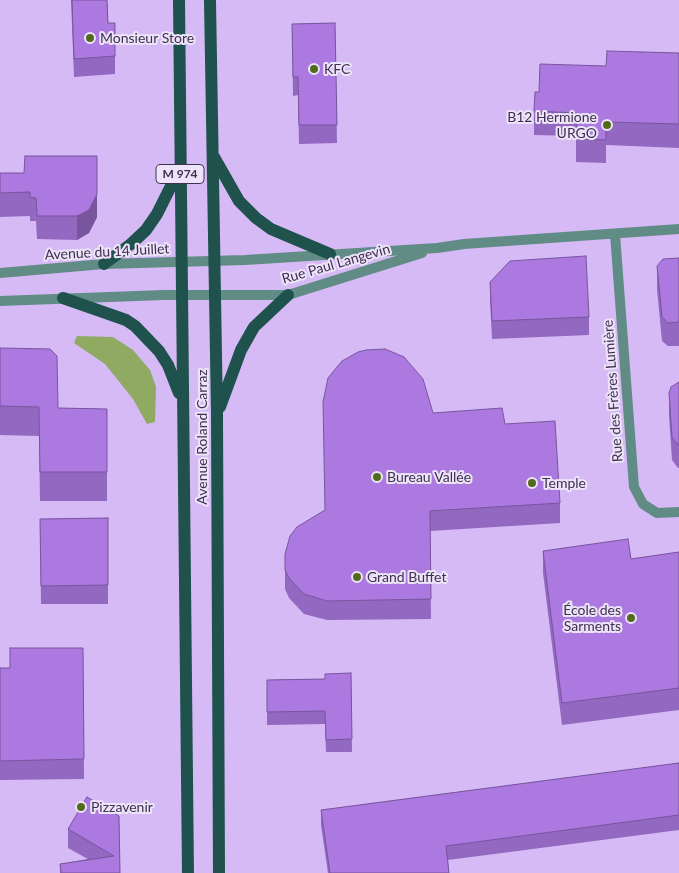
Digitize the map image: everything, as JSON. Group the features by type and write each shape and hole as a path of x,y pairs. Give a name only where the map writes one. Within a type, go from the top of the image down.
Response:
{"main road":[{"name":"Avenue Roland Carraz","path":"179,0 180,261 188,873"},
{"name":"Avenue Roland Carraz","path":"210,0 217,414 219,873"},
{"path":"213,156 239,201 256,218 271,229 330,254"},
{"path":"104,264 146,230 180,167"},
{"path":"217,414 241,350 254,327 288,295"},
{"path":"63,298 126,320 146,335 168,365 182,402"}],"street":[{"name":"Rue Paul Langevin","path":"215,261 437,248 464,244 679,229"},
{"name":"Rue des Frères Lumière","path":"615,234 634,487 643,504 657,514 679,512"},
{"name":"Rue Paul Langevin","path":"181,295 288,295 437,248"},
{"name":"Avenue du 14 Juillet","path":"0,273 104,264 215,261"},
{"path":"0,301 181,295"}],"green space":[{"path":"77,336 113,337 133,350 150,370 156,387 155,422 147,424 133,399 105,364 74,343"}],"building":[{"name":"Monsieur Store","path":"72,0 107,0 108,23 115,23 115,56 74,59"},
{"name":"KFC","path":"335,23 337,125 299,125 298,77 293,77 292,24"},
{"name":"B12 Hermione URGO","path":"607,51 679,53 679,124 606,122 606,140 576,139 577,113 534,111 535,92 539,92 540,64 606,66"},
{"path":"25,156 97,156 97,194 89,210 77,216 37,216 36,198 30,197 30,192 0,193 0,173 24,173"},
{"path":"586,256 589,317 492,321 490,282 510,261"},
{"path":"679,258 679,322 668,323 662,317 657,266 663,259"},
{"path":"0,348 50,349 57,356 58,408 107,409 107,472 40,472 39,407 0,406"},
{"path":"385,349 404,357 423,379 433,413 502,408 505,424 555,421 560,503 430,511 431,599 327,601 304,594 289,578 285,570 285,554 290,536 297,527 325,510 323,402 328,378 342,361 358,352"},
{"path":"679,382 678,445 672,437 669,393 671,387"},
{"path":"108,518 108,585 41,586 40,519"},
{"name":"École des Sarments","path":"628,539 631,559 679,552 679,688 562,703 543,551"},
{"path":"10,648 83,648 84,759 0,761 0,668 10,668"},
{"path":"351,673 352,739 326,740 325,711 267,712 267,680 325,679 325,674"},
{"path":"679,763 679,815 446,846 449,873 330,873 321,810"},
{"path":"87,797 119,816 120,873 61,873 60,864 114,856 68,829"}],"place":[{"name":"Monsieur Store","path":"90,38"},
{"name":"KFC","path":"314,69"},
{"name":"B12 Hermione URGO","path":"607,125"},
{"name":"Bureau Vallée","path":"377,477"},
{"name":"Temple","path":"532,483"},
{"name":"Grand Buffet","path":"357,577"},
{"name":"École des Sarments","path":"631,618"},
{"name":"Pizzavenir","path":"81,807"}]}
